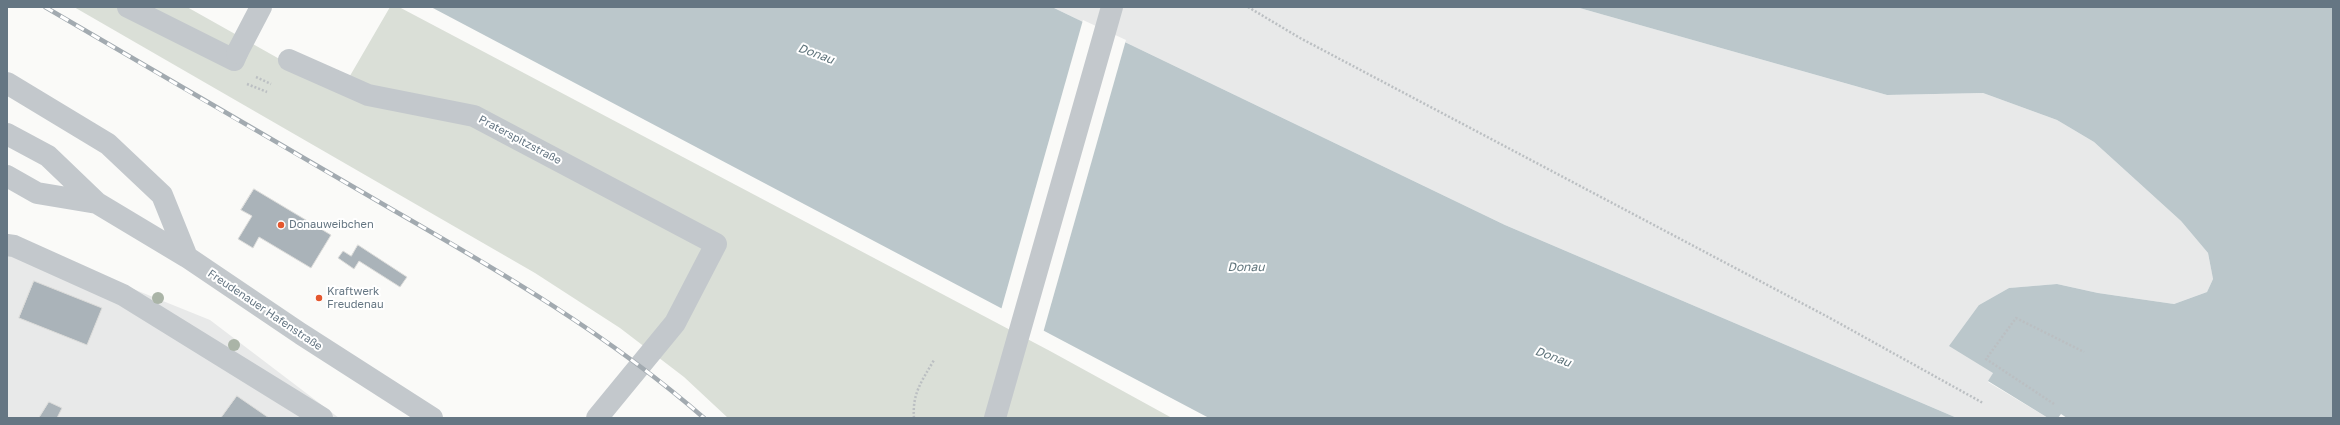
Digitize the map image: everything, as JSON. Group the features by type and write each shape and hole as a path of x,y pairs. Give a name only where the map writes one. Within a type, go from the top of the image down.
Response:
{"street":[{"path":"128,7 234,60 261,7"},
{"path":"995,418 1112,7"},
{"name":"Praterspitzstraße","path":"289,60 368,95 474,116 716,244 675,323 597,418"},
{"path":"7,83 108,144 162,196 187,257"},
{"name":"Freudenauer Hafenstraße","path":"7,134 48,156 97,203 187,257 301,334 432,418"},
{"name":"Freudenauer Hafenstraße","path":"7,176 38,193 97,203"},
{"path":"7,245 14,246 123,295 322,418"}],"path":[{"path":"1248,7 1300,38 1828,317 1983,403"},
{"path":"2054,404 1986,359 2016,318 2084,352"},
{"path":"914,418 913,404 917,390 934,360"}],"shaded area":[{"path":"74,7 187,7 340,93 390,7 399,7 1050,351 1172,418 728,418 684,377 620,328 535,273"},
{"path":"1052,7 1576,7 1887,95 1983,93 2057,120 2094,142 2181,221 2208,253 2213,279 2207,292 2174,304 2098,293 2057,284 2009,288 1979,305 1993,373 1988,382 2048,418 1957,418 1505,225"},
{"path":"7,238 210,320 339,418 7,418"}],"water":[{"name":"Donau","path":"431,7 1052,7 1505,225 1957,418 1209,418"},
{"path":"1576,7 2333,7 2333,418 2067,418 2061,414 2058,418 2048,418 1988,381 1993,373 1949,346 1979,305 2009,288 2057,284 2098,293 2174,304 2207,292 2213,279 2208,253 2181,221 2094,142 2057,120 1983,93 1887,95"}],"pier":[{"path":"1083,20 1126,40 1043,333 1001,310"}],"building":[{"name":"Donauweibchen","path":"254,189 331,235 311,268 259,237 253,248 238,239 252,216 241,210"},
{"path":"358,245 407,277 400,287 359,261 354,269 338,258 343,251 351,256"},
{"path":"34,281 102,308 87,345 19,318"},
{"path":"237,396 269,418 221,418"},
{"path":"49,402 62,408 57,418 39,418"}],"railway":[{"path":"45,7 514,281 631,359 704,418"}],"place":[{"name":"Donauweibchen","path":"281,225"},
{"name":"Kraftwerk Freudenau","path":"319,298"}]}
